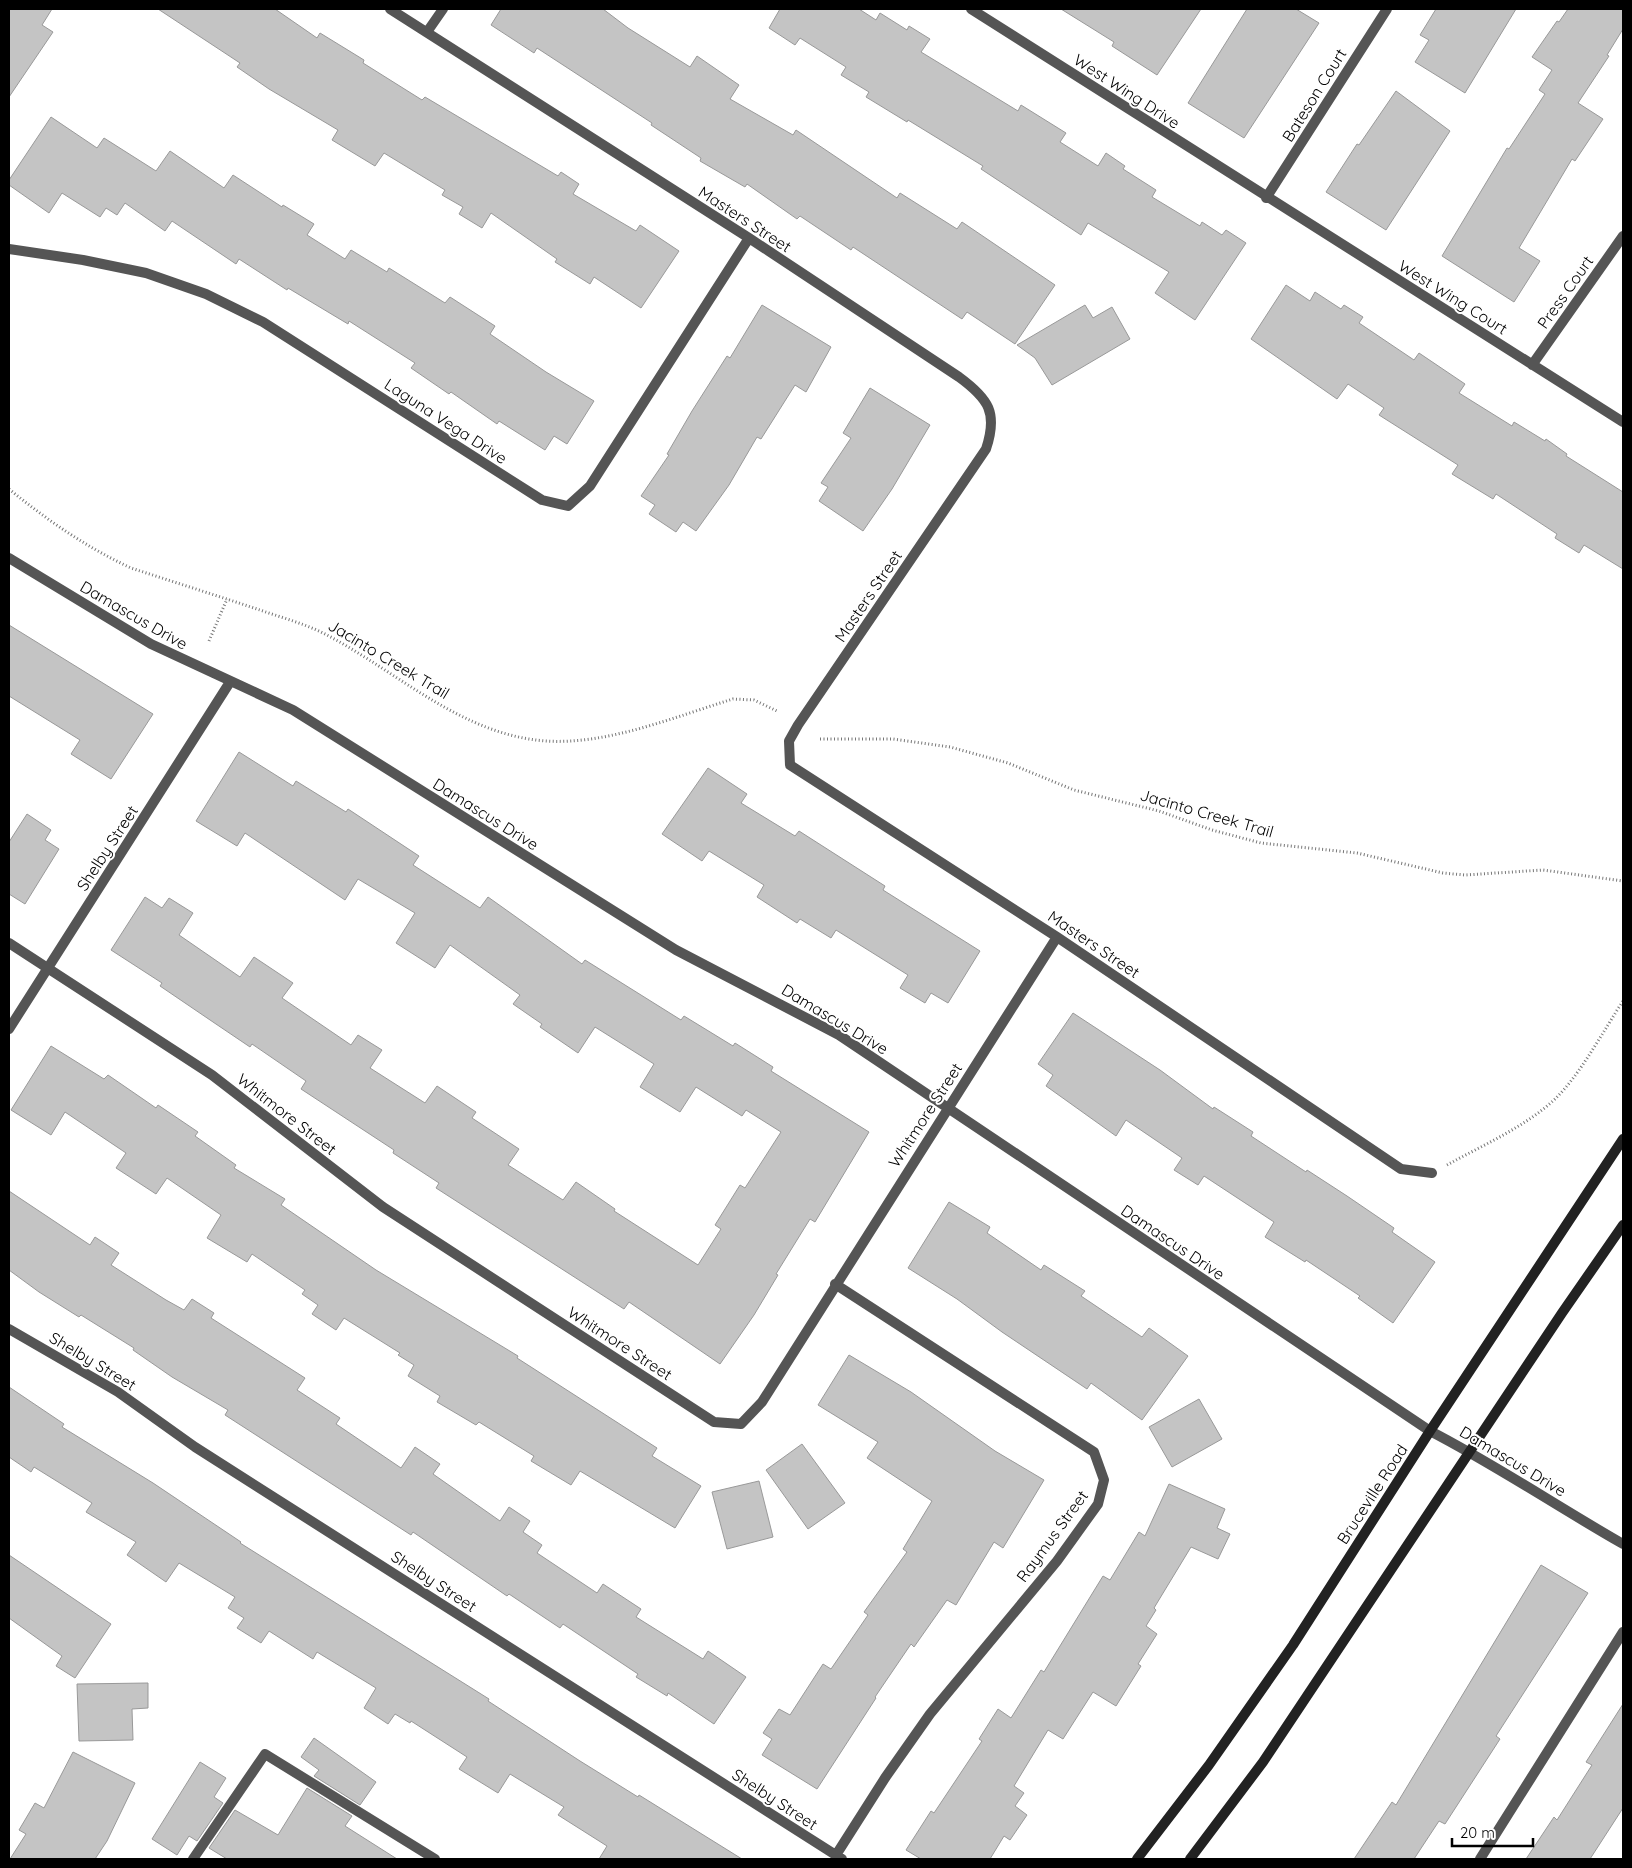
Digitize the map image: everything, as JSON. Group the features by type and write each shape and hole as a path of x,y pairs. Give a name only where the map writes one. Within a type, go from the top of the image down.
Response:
{"main road":[{"name":"Bruceville Road","path":"1137,1859 1209,1765 1293,1645 1430,1431 1623,1139"},
{"path":"1190,1859 1263,1762 1623,1225"}],"street":[{"name":"Masters Street","path":"390,9 749,238 977,390 990,409 992,430 986,449 798,725 789,741 790,765 1057,937 1401,1168 1432,1173"},
{"path":"427,32 442,9"},
{"name":"West Wing Drive","path":"971,9 1266,198"},
{"name":"Bateson Court","path":"1266,198 1387,9"},
{"name":"West Wing Court","path":"1266,198 1623,422"},
{"name":"Press Court","path":"1532,365 1623,236"},
{"name":"Laguna Vega Drive","path":"9,249 83,260 146,273 206,294 263,322 542,500 568,506 590,486 749,238"},
{"name":"Damascus Drive","path":"9,558 151,644 293,710 676,950 770,997 839,1035 946,1109 1430,1431 1470,1452 1623,1544"},
{"name":"Shelby Street","path":"9,1029 230,682"},
{"name":"Whitmore Street","path":"9,943 212,1075 384,1207 714,1422 741,1424 762,1402 946,1109 1057,937"},
{"name":"Raymus Street","path":"835,1284 1094,1452 1104,1480 1098,1504 1057,1560 930,1714 885,1778 839,1857"},
{"name":"Shelby Street","path":"9,1329 118,1392 195,1447 839,1857"},
{"path":"1480,1859 1623,1632"},
{"path":"193,1859 265,1754 436,1859"}],"path":[{"name":"Jacinto Creek Trail","path":"9,488 46,519 131,568 320,632 427,697 468,719 526,739 576,741 606,737 733,699 754,700 776,711"},
{"path":"209,641 227,599"},
{"name":"Jacinto Creek Trail","path":"820,739 893,739 950,747 1008,762 1074,790 1159,811 1212,830 1261,843 1357,852 1443,873 1466,875 1543,870 1623,881"},
{"path":"1432,1173 1539,1112 1556,1098 1623,1001"}],"building":[{"path":"9,9 52,9 42,25 53,32 9,97"},
{"path":"158,9 275,9 317,38 320,33 364,60 363,63 422,100 425,97 558,176 561,172 579,184 573,194 636,231 640,225 679,251 641,308 594,277 590,284 555,262 557,259 491,213 482,228 459,214 463,207 442,195 445,190 384,153 375,166 332,140 338,130 269,89 237,67 240,63"},
{"path":"501,9 603,9 628,28 690,67 697,56 739,85 730,99 793,135 796,130 897,198 900,193 957,229 962,222 1055,285 1015,344 967,312 962,319 853,247 851,250 800,216 797,219 747,184 745,187 700,161 701,158 651,125 652,123 537,48 534,53 491,25"},
{"path":"780,9 859,9 876,20 880,13 907,30 909,26 930,39 921,52 1018,111 1021,105 1066,133 1060,142 1098,166 1106,153 1125,166 1123,169 1156,190 1152,197 1200,226 1202,222 1222,235 1226,230 1246,243 1195,320 1155,293 1169,272 1088,223 1081,235 981,169 983,166 908,120 907,122 866,97 869,92 841,75 846,67 800,38 795,45 769,28"},
{"path":"1061,9 1201,9 1157,75 1112,46 1114,42"},
{"path":"1247,9 1296,9 1319,23 1244,138 1188,103"},
{"path":"1436,9 1516,9 1465,93 1415,62 1429,40 1420,35"},
{"path":"1568,9 1623,9 1623,29 1607,55 1609,56 1578,103 1603,119 1575,161 1572,159 1519,248 1540,261 1514,302 1442,256 1507,148 1509,149 1545,94 1539,90 1552,70 1532,57 1557,21 1559,22"},
{"path":"1396,91 1450,131 1386,230 1326,192 1357,144 1359,145"},
{"path":"51,117 97,148 104,138 156,171 170,151 224,188 233,175 282,207 283,205 314,224 307,235 345,259 351,250 387,272 389,268 445,303 450,297 495,326 490,334 546,372 594,401 567,444 554,436 545,450 499,421 497,424 451,392 449,394 411,368 415,363 349,321 348,324 288,288 287,290 239,259 236,264 172,221 165,231 125,203 117,215 106,208 100,217 62,193 49,213 9,185 9,180"},
{"path":"1286,285 1310,301 1315,292 1341,309 1344,305 1363,317 1359,323 1414,360 1419,353 1465,384 1459,393 1512,426 1514,422 1545,441 1546,439 1567,454 1566,456 1623,492 1623,569 1584,545 1579,553 1555,538 1557,534 1496,494 1493,499 1452,474 1458,465 1379,415 1384,408 1348,384 1337,399 1251,339"},
{"path":"762,305 831,347 806,392 795,385 761,439 757,437 729,485 696,531 683,522 676,532 649,514 655,505 641,496 669,455 667,454 692,411 727,356 730,358"},
{"path":"1085,305 1093,318 1112,307 1130,339 1052,385 1035,358 1017,345"},
{"path":"870,388 930,425 892,489 863,531 819,501 828,487 821,483 851,438 843,433"},
{"path":"9,625 153,714 111,779 71,754 80,740 9,696"},
{"path":"239,752 293,786 296,781 346,812 348,809 419,856 413,865 480,908 488,897 582,964 585,960 681,1020 684,1016 733,1046 735,1043 773,1067 771,1071 869,1132 815,1222 810,1219 776,1274 778,1275 754,1315 720,1364 629,1302 624,1309 436,1188 439,1183 393,1153 394,1150 301,1089 306,1081 252,1044 250,1047 160,986 162,983 111,950 145,897 162,908 169,898 193,913 179,935 240,977 254,957 293,983 282,998 351,1045 358,1035 382,1050 370,1068 425,1103 437,1086 476,1112 472,1118 519,1149 508,1165 563,1200 576,1182 615,1209 614,1211 698,1265 721,1229 715,1225 740,1185 745,1188 781,1132 746,1110 742,1116 696,1087 680,1112 640,1087 654,1064 595,1027 578,1053 540,1027 542,1024 513,1004 520,995 450,945 435,968 396,943 415,913 358,879 345,900 245,833 237,846 196,821"},
{"path":"708,768 747,794 741,803 795,836 799,831 885,886 883,890 980,951 948,1003 931,993 925,1003 900,988 908,975 836,930 831,938 800,919 797,923 757,897 764,885 709,851 702,861 662,834"},
{"path":"27,814 51,830 45,840 59,849 25,904 9,894 9,842"},
{"path":"1073,1013 1160,1070 1213,1109 1214,1107 1253,1132 1251,1136 1306,1172 1307,1170 1394,1228 1392,1232 1435,1262 1393,1323 1358,1298 1360,1296 1306,1260 1305,1262 1265,1237 1274,1222 1204,1176 1198,1185 1174,1170 1182,1158 1126,1120 1116,1136 1046,1086 1053,1075 1038,1064"},
{"path":"51,1046 104,1079 108,1075 156,1108 158,1105 198,1132 195,1136 236,1165 234,1168 285,1199 281,1205 376,1270 518,1356 517,1358 657,1448 652,1456 701,1486 675,1528 580,1471 571,1485 531,1461 534,1456 479,1422 476,1425 437,1402 440,1396 408,1376 414,1365 398,1355 400,1353 344,1318 336,1330 312,1314 318,1305 302,1294 305,1290 252,1254 247,1262 207,1238 221,1215 167,1178 156,1194 116,1168 126,1153 65,1112 51,1135 11,1110"},
{"path":"9,1191 90,1245 95,1237 119,1253 111,1265 166,1300 184,1310 192,1299 214,1313 211,1318 305,1378 297,1390 340,1418 336,1424 401,1468 415,1447 440,1464 433,1474 500,1521 509,1507 530,1521 523,1532 542,1545 537,1553 597,1593 603,1584 641,1609 636,1617 703,1659 708,1651 746,1677 714,1724 668,1693 667,1696 636,1677 638,1674 563,1624 560,1628 509,1594 507,1596 413,1532 411,1535 225,1415 228,1410 172,1377 133,1350 134,1348 81,1315 79,1317 39,1292 9,1270"},
{"path":"949,1202 990,1227 987,1233 1041,1270 1044,1265 1085,1291 1081,1296 1142,1337 1149,1328 1188,1356 1142,1420 1091,1383 1087,1389 1002,1332 957,1299 908,1268"},
{"path":"849,1355 911,1392 995,1451 1044,1480 1003,1548 994,1542 956,1605 947,1600 914,1647 911,1644 817,1789 762,1755 772,1739 763,1733 779,1709 790,1715 823,1664 831,1669 868,1615 864,1612 907,1552 903,1549 932,1501 867,1458 878,1442 818,1405"},
{"path":"9,1387 64,1424 62,1427 153,1483 240,1543 489,1699 488,1701 580,1761 742,1859 599,1859 607,1846 558,1815 564,1807 510,1774 498,1793 459,1769 467,1757 411,1721 410,1723 395,1714 388,1724 364,1708 376,1688 317,1652 313,1659 269,1631 261,1643 237,1628 244,1618 228,1608 235,1597 179,1563 166,1582 127,1555 136,1542 86,1512 92,1503 34,1467 31,1472 9,1457"},
{"path":"1199,1399 1222,1439 1172,1467 1149,1427"},
{"path":"802,1444 845,1503 808,1529 766,1470"},
{"path":"759,1481 773,1537 727,1549 712,1492"},
{"path":"1169,1484 1225,1509 1217,1528 1230,1534 1218,1559 1191,1547 1154,1608 1156,1610 1146,1626 1157,1634 1138,1664 1141,1666 1116,1706 1093,1692 1063,1739 1048,1730 1014,1786 1024,1793 1015,1806 1027,1815 1010,1840 1004,1836 990,1859 921,1859 906,1850 931,1811 934,1813 982,1741 979,1739 998,1709 1011,1718 1041,1670 1044,1672 1103,1576 1110,1580 1139,1532 1145,1536"},
{"path":"9,1555 111,1624 75,1678 56,1666 62,1656 9,1618"},
{"path":"1541,1565 1588,1593 1496,1736 1500,1739 1445,1824 1439,1821 1414,1859 1354,1859 1392,1802 1396,1805"},
{"path":"148,1683 148,1708 132,1709 133,1740 79,1741 77,1684"},
{"path":"1623,1704 1623,1808 1590,1859 1526,1859 1554,1817 1557,1820 1592,1765 1586,1762"},
{"path":"314,1738 376,1782 360,1805 314,1776 319,1770 301,1757"},
{"path":"73,1752 135,1783 107,1841 95,1859 10,1859 26,1834 19,1830 35,1803 44,1808"},
{"path":"200,1762 226,1778 214,1797 223,1803 197,1841 189,1836 177,1855 152,1839"},
{"path":"307,1788 352,1816 345,1826 397,1859 227,1859 209,1848 235,1810 278,1835"}]}
